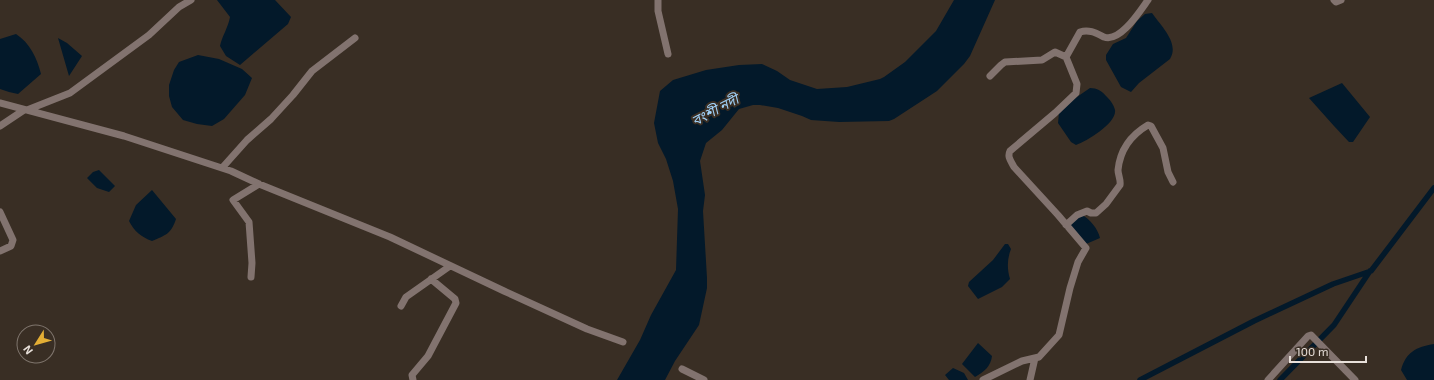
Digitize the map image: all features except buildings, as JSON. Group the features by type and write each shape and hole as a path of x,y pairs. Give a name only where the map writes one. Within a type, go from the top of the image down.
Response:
{"street":[{"path":"0,126 25,110 70,93 149,35 179,8 191,0"},
{"path":"658,0 658,11 668,54"},
{"path":"1066,57 1080,32 1085,30 1105,37 1113,37 1134,20 1148,0"},
{"path":"1334,0 1336,2 1341,0"},
{"path":"222,168 247,140 271,119 293,95 312,70 355,38"},
{"path":"983,380 1022,361 1039,357 1047,350 1059,335 1078,262 1086,248 1014,167 1008,154 1076,93 1077,84 1066,57 1055,52 1042,60 1005,62 990,76"},
{"path":"0,103 124,136 222,168 390,237 587,328 623,342"},
{"path":"1066,225 1081,213 1087,211 1096,213 1106,204 1120,185 1118,170 1123,150 1131,138 1148,125 1151,126 1162,148 1168,172 1173,182"},
{"path":"251,277 252,262 249,222 233,200 259,184"},
{"path":"0,212 13,240 11,246 0,251"},
{"path":"401,306 406,297 450,266"},
{"path":"414,380 412,375 428,356 456,303 456,299 431,279"},
{"path":"1268,380 1308,336 1311,335 1355,380"},
{"path":"1030,380 1035,358"},
{"path":"682,369 704,380"}],"water":[{"path":"217,0 275,0 291,17 288,24 240,65 226,56 220,46 230,17"},
{"name":"বংশী নদী","path":"954,0 995,0 970,56 964,64 937,91 894,119 889,121 839,122 811,120 778,108 753,105 739,109 722,130 706,143 700,161 705,195 703,211 707,288 699,325 675,361 665,380 617,380 640,340 651,315 676,270 678,209 673,181 666,159 658,143 654,123 660,91 673,80 706,70 739,65 762,64 777,71 790,80 817,89 847,87 880,79 905,62 936,31"},
{"path":"1152,13 1168,34 1173,47 1172,53 1170,59 1139,83 1131,92 1121,87 1106,60 1106,55 1113,44 1126,38 1137,21 1145,14"},
{"path":"16,34 29,46 41,74 18,94 0,89 0,39"},
{"path":"58,38 67,43 82,56 69,76"},
{"path":"198,55 219,59 242,69 252,78 245,95 224,119 212,126 183,120 172,107 169,96 169,85 174,70 179,62"},
{"path":"1342,83 1370,117 1353,142 1349,142 1309,98"},
{"path":"1090,88 1099,90 1108,98 1115,110 1114,115 1106,126 1100,131 1087,140 1076,145 1071,142 1058,123 1059,113 1074,99"},
{"path":"99,170 115,186 109,192 97,188 87,178 93,172"},
{"path":"152,190 176,219 170,231 152,241 144,238 138,233 129,221 136,205"},
{"path":"1082,215 1093,225 1100,238 1086,244 1070,226 1072,222"},
{"path":"1005,244 1008,244 1011,249 1008,264 1010,279 1002,287 978,299 968,286 969,282 993,260"},
{"path":"978,343 992,356 990,363 986,368 975,377 962,364"},
{"path":"1434,344 1434,380 1407,380 1401,370 1409,355 1417,349"},
{"path":"953,368 964,373 968,380 949,380 945,375"}],"waterway":[{"path":"1140,380 1254,321 1333,284 1371,271 1434,188"},
{"path":"1280,380 1334,325 1370,271"}]}
